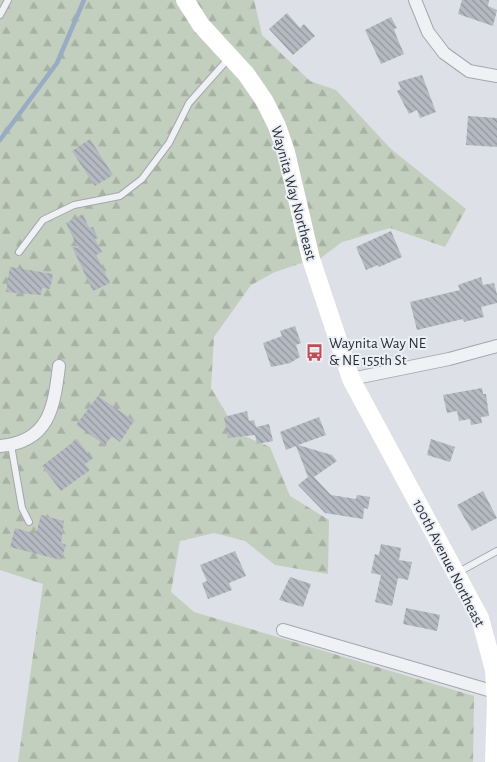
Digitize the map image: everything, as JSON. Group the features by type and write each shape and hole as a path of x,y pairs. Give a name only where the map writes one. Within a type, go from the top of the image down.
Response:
{"main road":[{"name":"Waynita Way Northeast","path":"185,0 201,25 231,56 264,100 277,126 286,152 311,260 351,379"},
{"name":"100th Avenue Northeast","path":"351,379 480,618 496,692 494,762"}],"street":[{"path":"416,0 428,32 444,53 469,70 497,76"},
{"path":"351,379 449,359 497,346"},
{"path":"6,445 29,439 41,430 56,396 59,366"},
{"path":"283,630 496,692"}],"lane":[{"path":"0,15 8,0"},
{"path":"19,252 43,220 74,205 120,196 142,179 169,142 189,103 231,56"},
{"path":"6,445 22,508 29,522"},
{"path":"456,573 497,551"}],"green space":[{"path":"0,0 254,0 262,35 310,81 336,90 391,149 466,209 445,247 390,228 342,242 313,264 311,260 275,272 251,285 214,337 211,388 238,433 270,447 290,496 329,520 328,574 275,565 245,541 214,533 180,541 171,592 194,612 474,696 473,762 18,762 43,584 0,570"}],"building":[{"path":"462,0 489,0 488,6 497,10 493,26 458,14"},
{"path":"287,13 300,28 304,24 315,36 293,55 269,29"},
{"path":"391,17 397,28 394,29 404,54 381,64 365,30"},
{"path":"422,75 436,112 420,118 417,110 409,114 397,91 401,89 398,82"},
{"path":"468,116 497,118 497,147 466,145"},
{"path":"90,139 113,175 95,186 72,151"},
{"path":"83,214 89,228 93,227 98,238 95,239 102,252 96,255 110,283 93,291 72,247 78,248 66,223"},
{"path":"391,231 402,257 379,267 378,265 366,270 356,247"},
{"path":"10,267 53,274 50,289 42,288 41,295 6,292"},
{"path":"481,277 483,285 494,283 497,294 497,303 481,307 484,317 464,322 463,319 417,330 410,302 460,290 458,285"},
{"path":"295,326 301,343 296,345 300,357 290,363 271,367 263,343 282,336 280,331"},
{"path":"482,388 483,394 486,394 489,416 481,417 482,423 471,425 470,419 459,421 457,411 447,413 443,395"},
{"path":"98,396 134,421 120,442 112,436 105,445 76,425"},
{"path":"247,411 249,421 254,420 256,427 269,424 273,441 257,444 255,435 228,438 224,417"},
{"path":"319,417 326,435 298,445 332,455 337,461 314,477 331,495 356,499 357,495 370,497 368,509 364,508 363,519 325,513 298,485 308,477 296,446 286,450 280,432"},
{"path":"77,439 92,459 85,464 90,470 61,491 42,466"},
{"path":"431,439 455,447 450,462 427,455"},
{"path":"483,491 497,518 472,531 457,505"},
{"path":"41,515 64,521 61,543 66,545 61,560 10,547 15,528 36,534"},
{"path":"381,544 401,548 399,560 412,562 408,580 398,578 392,606 375,602 381,575 371,573 375,554 379,555"},
{"path":"235,551 246,576 229,583 232,590 208,599 202,583 207,581 200,565"},
{"path":"290,577 311,584 303,607 279,600"},
{"path":"406,608 440,615 437,631 403,624"}],"waterway":[{"path":"0,140 57,63 84,0"}],"place":[{"name":"Waynita Way NE & NE 155th St","path":"315,352"}]}
